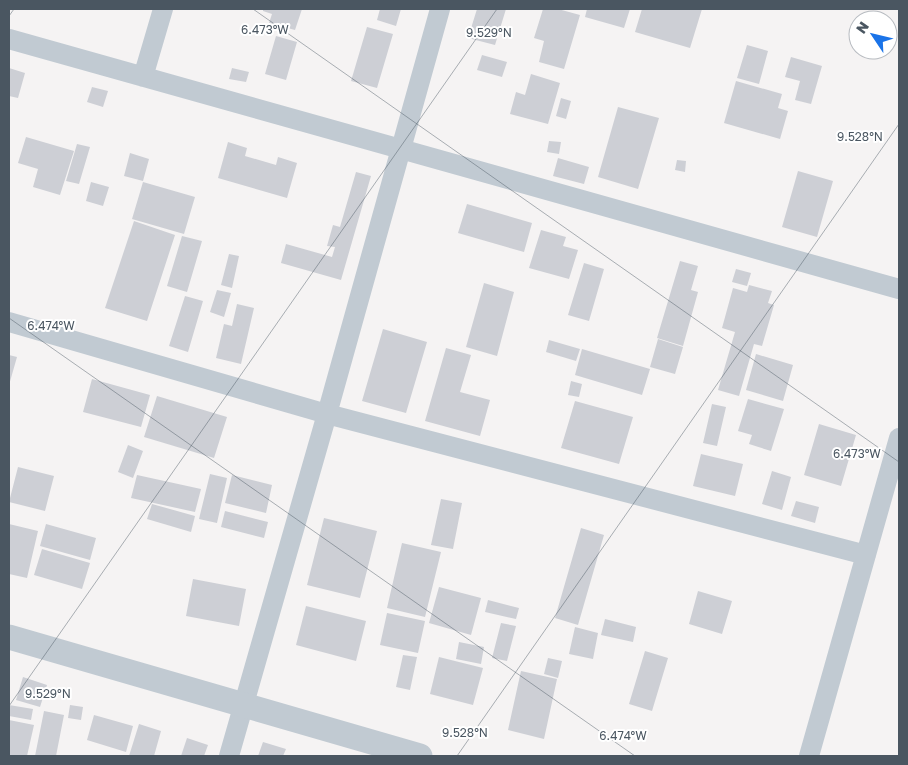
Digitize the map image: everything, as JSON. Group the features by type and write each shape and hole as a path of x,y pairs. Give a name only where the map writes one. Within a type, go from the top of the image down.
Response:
{"street":[{"path":"144,77 163,9"},
{"path":"229,756 440,9"},
{"path":"9,39 899,289"},
{"path":"9,322 327,414 866,555"},
{"path":"809,756 899,438"},
{"path":"9,637 420,756"}],"building":[{"path":"263,9 302,9 295,30 269,23 272,14 263,11"},
{"path":"380,9 401,9 396,26 377,20"},
{"path":"477,9 506,9 495,45 468,38"},
{"path":"543,9 558,9 580,15 564,69 539,62 544,41 534,38"},
{"path":"587,9 630,9 624,28 585,17"},
{"path":"642,9 702,9 690,48 635,32"},
{"path":"367,27 393,34 377,88 351,81"},
{"path":"276,36 297,42 286,80 265,74"},
{"path":"747,45 768,51 759,84 737,78"},
{"path":"482,55 507,62 502,77 477,70"},
{"path":"791,57 822,66 811,104 795,100 800,81 785,77"},
{"path":"9,68 25,73 18,98 9,96"},
{"path":"232,68 249,72 246,82 229,79"},
{"path":"531,74 560,83 548,124 510,114 516,92 525,95"},
{"path":"736,81 782,94 778,108 788,111 780,139 724,123"},
{"path":"92,87 108,91 103,107 87,102"},
{"path":"561,98 571,101 566,119 556,116"},
{"path":"618,107 659,118 638,189 598,177"},
{"path":"26,137 74,151 60,195 33,187 38,169 18,163"},
{"path":"549,141 561,142 559,154 547,152"},
{"path":"228,142 247,148 245,156 276,165 278,157 297,163 287,198 218,178"},
{"path":"77,144 90,147 79,184 66,181"},
{"path":"130,153 149,159 143,181 124,176"},
{"path":"558,158 589,167 584,184 553,176"},
{"path":"677,160 686,161 685,172 675,170"},
{"path":"798,171 833,181 817,237 782,227"},
{"path":"356,172 371,176 341,280 281,263 286,244 332,257 335,247 327,246 333,225 340,227"},
{"path":"91,182 109,187 103,206 86,201"},
{"path":"143,182 195,197 184,234 132,219"},
{"path":"467,204 532,223 524,252 458,233"},
{"path":"134,221 175,235 147,321 105,308"},
{"path":"541,230 566,237 563,246 578,250 569,279 529,268"},
{"path":"182,236 202,241 187,292 167,286"},
{"path":"229,254 239,256 232,288 221,285"},
{"path":"680,261 698,266 691,290 698,292 683,346 657,338"},
{"path":"584,263 604,269 589,321 568,315"},
{"path":"736,269 751,273 747,286 732,282"},
{"path":"484,283 514,292 497,356 466,347"},
{"path":"749,285 772,291 768,303 774,305 762,346 754,344 739,396 718,390 735,332 722,328 733,288 747,292"},
{"path":"217,290 231,293 224,317 210,312"},
{"path":"185,296 203,301 188,352 169,346"},
{"path":"237,304 254,308 241,364 216,358 224,324 232,326"},
{"path":"383,329 427,342 406,413 362,401"},
{"path":"658,339 683,347 675,374 650,367"},
{"path":"549,340 580,349 576,361 546,352"},
{"path":"446,348 471,355 460,392 490,400 480,436 425,421"},
{"path":"582,349 650,369 642,395 575,375"},
{"path":"756,354 793,365 783,401 746,390"},
{"path":"9,355 17,357 9,385"},
{"path":"92,379 150,395 141,427 83,412"},
{"path":"571,381 582,384 579,397 568,395"},
{"path":"157,396 227,417 214,458 144,437"},
{"path":"748,399 784,409 771,451 749,444 752,435 738,431"},
{"path":"575,401 633,417 619,464 561,448"},
{"path":"712,404 726,407 717,446 703,443"},
{"path":"819,424 856,435 841,486 804,475"},
{"path":"128,445 143,451 133,478 118,472"},
{"path":"701,454 743,464 735,496 693,486"},
{"path":"18,467 54,476 45,511 9,502"},
{"path":"772,471 791,477 782,510 762,504"},
{"path":"210,474 227,478 217,523 199,519"},
{"path":"137,475 201,489 195,512 131,498"},
{"path":"232,475 272,485 266,513 225,503"},
{"path":"441,499 462,503 453,549 431,545"},
{"path":"796,501 819,507 815,523 791,516"},
{"path":"152,504 195,516 191,532 147,519"},
{"path":"225,511 268,522 264,538 221,527"},
{"path":"324,518 377,531 360,598 307,585"},
{"path":"9,524 38,531 27,578 9,574"},
{"path":"46,524 96,538 90,560 40,546"},
{"path":"581,528 604,535 578,625 555,618"},
{"path":"402,543 441,552 425,617 387,608"},
{"path":"42,549 90,563 82,589 34,575"},
{"path":"193,579 246,589 239,626 186,616"},
{"path":"439,587 481,598 471,635 429,623"},
{"path":"698,591 732,601 722,634 689,624"},
{"path":"488,600 519,608 516,619 485,612"},
{"path":"306,606 366,621 356,661 296,645"},
{"path":"387,613 425,621 418,653 380,645"},
{"path":"605,619 636,627 633,642 601,635"},
{"path":"501,623 516,626 507,661 492,658"},
{"path":"575,627 598,633 593,659 569,654"},
{"path":"459,642 484,647 481,664 456,659"},
{"path":"645,651 668,658 652,711 629,704"},
{"path":"403,655 417,657 410,690 396,687"},
{"path":"439,657 483,668 473,705 430,694"},
{"path":"548,658 562,661 558,678 544,674"},
{"path":"521,671 557,679 544,739 508,730"},
{"path":"23,677 47,685 40,707 16,700"},
{"path":"9,705 33,709 31,720 9,716"},
{"path":"70,705 83,707 81,720 68,718"},
{"path":"44,711 64,715 56,756 35,756"},
{"path":"94,715 133,726 126,752 87,740"},
{"path":"9,720 34,725 27,756 9,756"},
{"path":"139,724 161,731 154,756 129,756"},
{"path":"187,738 208,745 204,756 181,756"},
{"path":"263,742 286,749 283,756 258,756"}]}
